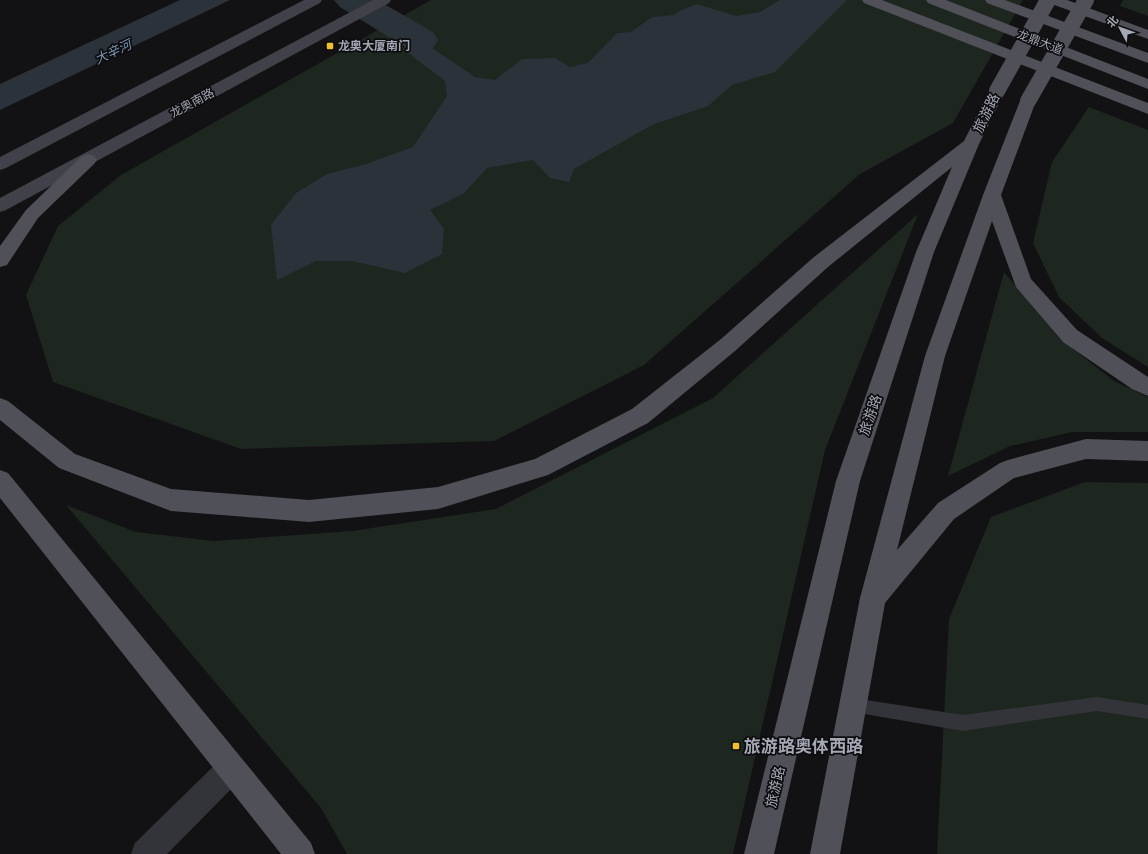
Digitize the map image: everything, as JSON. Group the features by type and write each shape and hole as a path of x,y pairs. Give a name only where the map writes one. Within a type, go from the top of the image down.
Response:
{"main road":[{"name":"龙奥南路","path":"0,206 384,0"},
{"path":"869,0 1148,109"},
{"name":"龙鼎大道","path":"933,0 1146,83"},
{"name":"龙鼎大道","path":"992,0 1148,58"},
{"name":"旅游路","path":"759,854 848,481 925,252 971,144 996,91 1048,0"},
{"path":"1054,0 1148,35"},
{"path":"825,854 873,598 935,356 992,195 1028,101 1086,0"},
{"path":"0,164 312,1"},
{"path":"0,408 67,461 171,500 309,511 438,498 540,468 640,416 728,345 821,262 971,144"},
{"path":"0,260 32,214 88,160"},
{"path":"992,195 1023,282 1070,336 1139,383 1148,387"},
{"path":"873,598 946,511 1008,470 1086,449 1148,451"},
{"path":"0,480 300,854"}],"street":[{"path":"146,854 231,769"}],"lane":[{"path":"854,705 963,723 1097,704 1148,712"}],"shaded area":[{"path":"431,0 1023,0 953,123 860,174 644,365 494,441 241,449 53,382 26,295 58,226 121,175"},
{"path":"1123,0 1148,0 1148,16 1120,6"},
{"path":"1089,107 1148,130 1148,367 1102,338 1059,297 1033,243 1052,162"},
{"path":"918,214 825,450 733,854 347,854 321,808 66,505 136,532 214,541 352,531 496,509 713,398"},
{"path":"1004,272 1059,338 1114,381 1148,397 1148,432 1072,432 1010,446 948,476"},
{"path":"1085,482 1148,483 1148,854 937,854 949,619 991,517"}],"water":[{"name":"大辛河","path":"180,0 230,0 0,110 0,84"},
{"path":"780,0 847,0 775,72 732,85 708,106 654,124 574,169 569,182 550,178 533,160 487,168 463,194 430,210 444,229 442,254 405,273 352,261 316,261 277,280 271,225 296,193 327,174 366,164 413,147 447,96 445,81 403,49 420,40 475,77 495,80 522,59 555,58 570,67 588,63 617,33 631,32 652,17 674,15 681,10 697,4 736,16 760,12"}],"waterway":[{"path":"352,0 420,40"}],"place":[{"name":"龙奥大厦南门","path":"330,46"},
{"name":"旅游路奥体西路","path":"736,746"}]}
